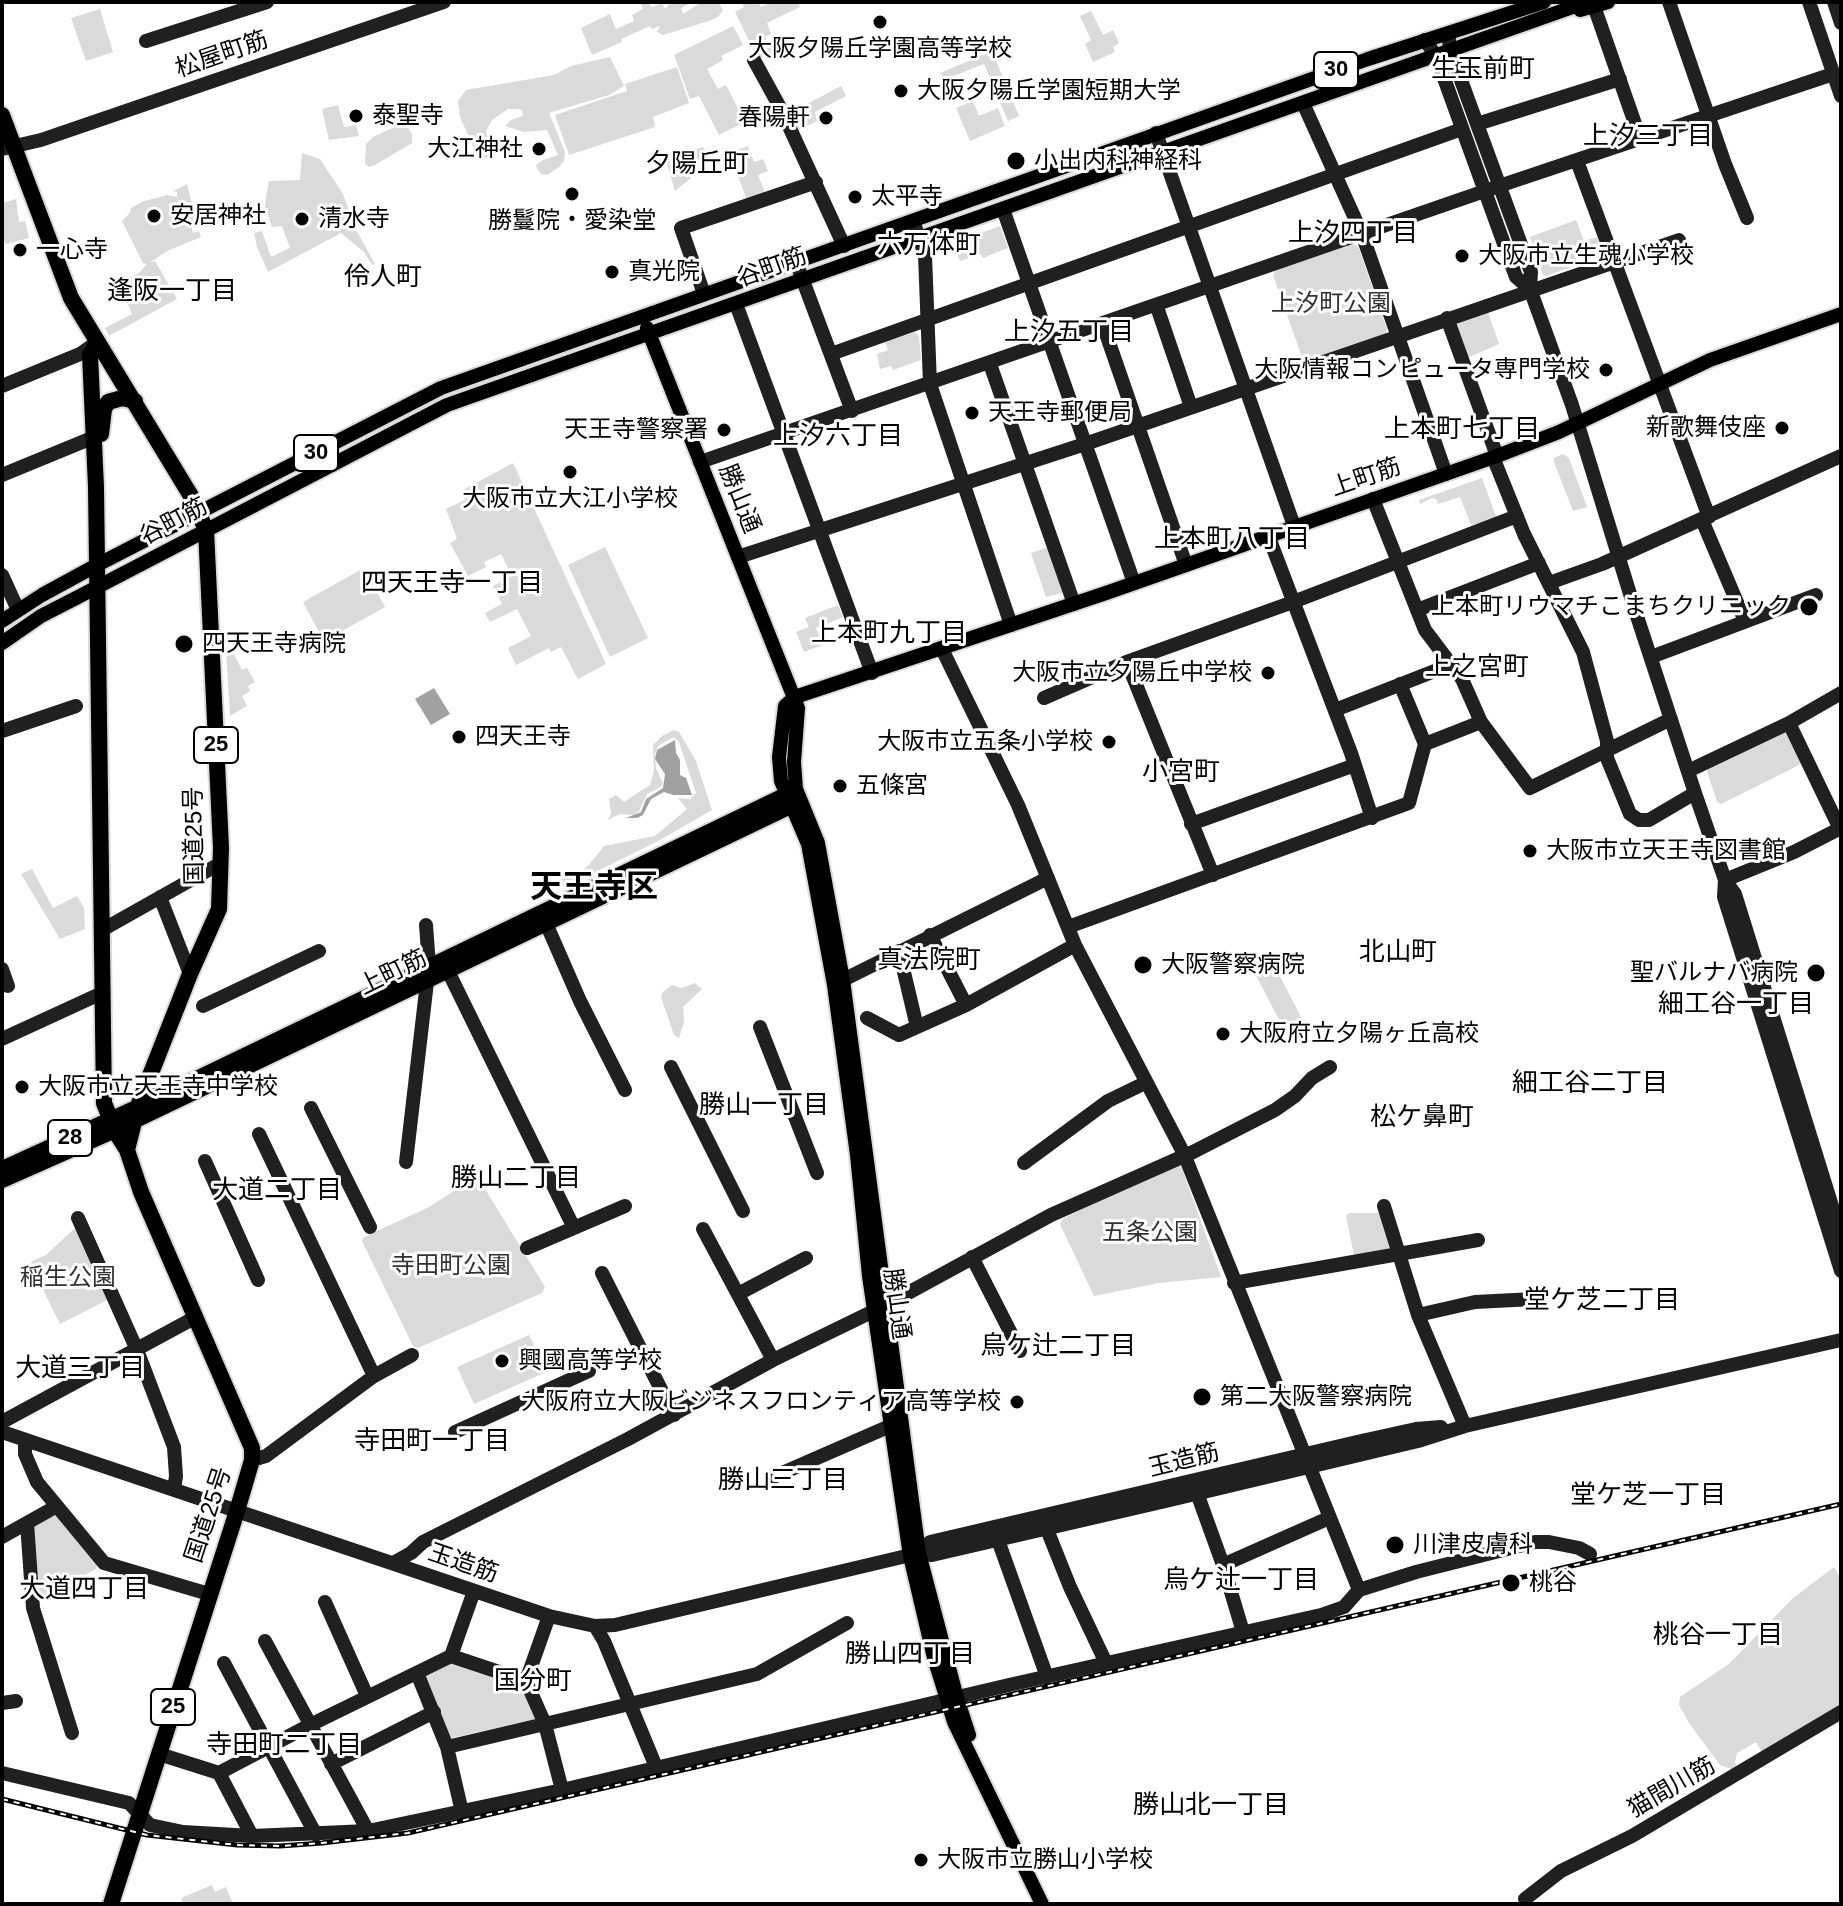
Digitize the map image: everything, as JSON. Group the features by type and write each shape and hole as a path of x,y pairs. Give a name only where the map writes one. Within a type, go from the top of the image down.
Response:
{"highway":[{"name":"国道25号","path":"2,115 8,147 66,286 199,512 206,530 221,863 219,909 190,974 154,1092 137,1114 127,1150"},
{"name":"国道25号","path":"98,342 90,355 96,487 104,1103 249,1436 252,1460 111,1904"},
{"path":"96,487 104,409 113,399 135,401"}],"main road":[{"name":"30","path":"1517,9 1534,2"},
{"name":"谷町筋","path":"2,621 97,565 441,388 1156,133 1544,2"},
{"name":"谷町筋","path":"2,643 41,616 447,405 1521,25 1596,3"},
{"name":"上町筋","path":"795,697 1074,604 1446,474 1577,422 1710,360 1841,314"},
{"name":"勝山通","path":"643,317 795,697 785,706 782,722 779,757 781,781 818,843 843,980 880,1307 890,1426 914,1554 952,1699 980,1779 1042,1904"},
{"name":"上町筋","path":"2,1168 112,1125 427,982 544,918 793,798"},
{"name":"勝山通","path":"793,798 808,844 834,985 914,1554"},
{"name":"上町筋","path":"154,1092 429,965 544,918"},
{"name":"上町筋","path":"2,1181 112,1125"},
{"name":"勝山通","path":"952,1699 1052,1904"}],"street":[{"path":"146,41 267,2"},
{"name":"松屋町筋","path":"8,147 56,135 444,2"},
{"path":"1669,2 1747,218"},
{"path":"1809,2 1841,96"},
{"path":"1834,2 1841,23"},
{"path":"1596,3 1640,138"},
{"path":"1448,32 1450,50 1531,272 1530,289 1577,422 1695,793 1725,880 1735,894 1836,1199 1841,1235"},
{"path":"1425,40 1436,56 1516,277 1530,289"},
{"path":"754,60 816,182 844,246"},
{"path":"700,462 1833,74"},
{"path":"1477,124 1620,79"},
{"path":"1303,103 1362,234 1446,474"},
{"path":"831,354 1462,129"},
{"path":"1156,133 1294,526"},
{"path":"1577,161 1745,621"},
{"path":"704,294 681,228 816,182"},
{"path":"1003,209 1134,583"},
{"path":"913,221 925,255 930,384 1011,625"},
{"path":"738,557 1085,444 1679,240"},
{"path":"796,262 852,411"},
{"path":"736,304 872,673"},
{"path":"1157,307 1191,407"},
{"path":"1447,318 1517,516 1583,652 1607,741 1607,758 1630,814 1639,820 1649,820 1695,793"},
{"path":"1103,325 1186,565"},
{"path":"2,386 80,354 98,342"},
{"path":"990,364 1074,604"},
{"path":"2,475 92,438"},
{"path":"1549,583 1619,557 1841,456"},
{"path":"1373,499 1425,630 1462,679 1481,722 1530,788 1671,719"},
{"path":"1044,698 1129,661 1517,516"},
{"path":"1268,535 1335,710 1372,818"},
{"path":"1417,610 1539,563"},
{"path":"2,575 18,610"},
{"path":"1651,657 1816,595"},
{"path":"942,649 1018,805 1075,945 1184,1154 1359,1590"},
{"path":"1129,661 1213,875"},
{"path":"1335,710 1450,665"},
{"path":"1068,927 1409,803 1425,744 1400,684"},
{"path":"1688,771 1789,723 1841,693"},
{"path":"2,731 76,706"},
{"path":"1425,744 1481,722"},
{"path":"1725,880 1840,829 1789,723"},
{"path":"1191,824 1355,765"},
{"path":"102,930 221,863"},
{"path":"843,980 1048,878"},
{"path":"1725,880 1727,909 1841,1271"},
{"path":"160,897 190,974"},
{"path":"544,918 580,1001 625,1090"},
{"path":"406,1162 429,965 426,925"},
{"path":"930,935 966,1005"},
{"path":"867,1018 899,1035 966,1005 1075,945"},
{"path":"203,1006 319,951"},
{"path":"899,951 917,1027"},
{"path":"2,969 8,986"},
{"path":"448,971 574,1228"},
{"path":"2,1039 102,993"},
{"path":"760,1027 817,1173"},
{"path":"671,1067 743,1211"},
{"path":"393,1563 423,1542 674,1415 1051,1215 1193,1152 1275,1110 1295,1096 1312,1078 1330,1067"},
{"path":"1024,1163 1108,1101 1145,1083"},
{"path":"311,1108 370,1227"},
{"path":"259,1134 374,1376"},
{"path":"205,1161 258,1280"},
{"path":"527,1248 625,1206"},
{"path":"1384,1206 1418,1315 1465,1426"},
{"path":"78,1218 137,1350 174,1447 174,1490"},
{"path":"703,1229 773,1360"},
{"path":"1234,1283 1478,1240"},
{"path":"972,1257 1020,1351"},
{"path":"738,1294 806,1258"},
{"path":"602,1273 674,1415"},
{"path":"1418,1315 1475,1302 1534,1299"},
{"path":"2,1422 196,1317"},
{"name":"玉造筋","path":"914,1554 930,1542 1305,1460 1418,1441 1465,1426 1841,1340"},
{"path":"252,1460 266,1456 374,1376 412,1355"},
{"path":"455,1432 589,1371"},
{"path":"771,1478 890,1426"},
{"name":"玉造筋","path":"2,1432 549,1616 595,1626 658,1616 914,1554 932,1555 998,1540 1197,1493 1305,1460"},
{"path":"25,1441 28,1465 37,1482 104,1563 209,1594"},
{"path":"1197,1493 1243,1632"},
{"path":"2,1537 57,1506"},
{"path":"1223,1565 1329,1518"},
{"path":"27,1523 33,1608 72,1733"},
{"path":"1046,1527 1106,1663"},
{"path":"998,1540 1047,1677"},
{"path":"2,1773 129,1803 150,1825 183,1832 252,1836 368,1831 562,1790 1333,1612 1350,1602 1359,1590 1535,1542 1579,1548 1590,1554"},
{"path":"219,1773 451,1656 474,1591"},
{"path":"325,1602 367,1696"},
{"path":"549,1616 526,1681 545,1724 562,1790"},
{"path":"447,1747 757,1674 847,1623"},
{"path":"595,1626 656,1767"},
{"path":"265,1641 368,1831"},
{"path":"451,1656 526,1681"},
{"path":"224,1663 316,1835"},
{"path":"417,1673 447,1747 462,1812"},
{"path":"331,1764 434,1712"},
{"name":"猫間川筋","path":"1525,1899 1561,1871 1632,1836 1841,1712"},
{"path":"159,1754 219,1773 252,1836"}],"green space":[{"path":"640,2 647,2 652,7 662,3 665,9 671,2 693,2 681,8 683,14 702,2 718,2 723,10 718,17 709,21 663,35 657,32 660,26 652,29 650,26 592,55 581,28 610,14 616,29 634,21 632,15 643,9"},
{"path":"741,2 759,2 761,7 772,2 798,2 800,7 767,23 771,34 765,37 773,52 758,59 735,12 744,7"},
{"path":"100,9 113,52 86,61 71,18"},
{"path":"1091,11 1103,35 1113,30 1119,43 1113,47 1115,52 1093,62 1085,44 1091,40 1080,16"},
{"path":"733,26 743,45 721,56 723,60 707,69 718,89 726,85 745,122 719,135 699,96 690,99 674,55"},
{"path":"992,51 1019,116 1008,121 984,64 944,80 940,73"},
{"path":"610,57 624,86 609,95 549,113 565,152 564,161 559,167 547,175 541,174 536,165 558,155 547,130 524,132 505,126 523,116 522,110 518,109 508,109 492,120 486,131 493,154 486,158 477,155 460,117 458,101 466,90 554,75 571,66"},
{"path":"677,67 689,103 653,117 655,127 569,155 555,115 627,91 625,84"},
{"path":"841,86 846,96 815,112 817,121 799,130 790,113"},
{"path":"973,101 979,116 998,108 1005,126 970,141 956,108"},
{"path":"338,105 344,127 356,125 359,136 329,140 322,109"},
{"path":"399,125 407,127 412,134 412,143 375,165 369,167 365,164 366,144 373,137"},
{"path":"748,146 754,162 763,159 768,171 758,175 765,193 747,200 729,153"},
{"path":"703,147 706,153 690,179 675,191 666,160"},
{"name":"清水寺","path":"302,153 320,159 343,194 356,230 375,264 372,265 364,252 341,233 268,272 254,233 262,231 271,257 290,248 282,226 272,227 265,208 266,197 269,181 300,180"},
{"path":"187,184 197,223 191,225 193,233 199,231 201,237 167,251 149,263 155,261 177,299 109,336 105,328 132,314 119,282 139,273 147,264 143,263 122,221 131,208 167,195 177,197 177,192 173,191"},
{"path":"16,199 19,222 25,221 29,238 6,244 2,237 2,203"},
{"path":"1576,220 1584,241 1597,237 1604,255 1543,275 1530,237"},
{"path":"1000,226 1008,248 983,258 981,254 960,261 953,243"},
{"name":"上汐町公園","path":"1353,244 1358,246 1387,329 1385,334 1307,362 1303,360 1273,275 1275,270"},
{"path":"1487,309 1499,344 1467,358 1455,322"},
{"path":"915,332 919,336 921,360 893,370 891,366 880,369 877,354 888,350 885,342"},
{"path":"1563,454 1569,458 1587,507 1573,511 1554,462 1554,458"},
{"path":"513,463 606,664 578,679 561,647 551,652 549,648 516,665 508,648 531,636 517,609 490,622 485,613 502,604 493,586 512,576 501,554 484,562 486,567 468,576 450,543 457,539 446,509 465,500 461,491"},
{"path":"1482,478 1497,519 1471,525 1460,497 1438,504 1432,498 1420,504 1419,500"},
{"path":"605,547 648,638 610,657 568,565"},
{"path":"1049,547 1063,589 1062,593 1046,597 1031,553"},
{"path":"364,568 385,607 324,641 303,602"},
{"path":"838,605 843,617 816,628 823,645 804,652 796,632 809,627 805,618"},
{"path":"230,647 242,670 247,668 255,682 248,686 250,691 242,696 247,706 230,716 226,649"},
{"path":"674,730 679,732 696,761 712,810 660,840 569,885 554,889 545,882 549,876 555,878 577,874 604,846 655,836 687,809 678,798 690,799 696,793 679,742 674,737 658,746 655,754 656,768 663,784 647,794 639,811 633,815 620,814 608,820 611,813 609,799 616,795 624,802 650,785 654,771 653,745"},
{"path":"1783,730 1790,733 1802,760 1799,765 1721,804 1717,802 1707,771 1709,766"},
{"path":"32,869 53,908 77,896 84,908 85,929 60,939 21,874"},
{"path":"1267,951 1305,1025 1287,1035 1248,960"},
{"path":"695,983 702,989 683,1007 684,1022 679,1038 674,1035 661,997 672,985 681,988"},
{"name":"五条公園","path":"1172,1165 1182,1169 1221,1277 1159,1283 1094,1296 1060,1224 1064,1218"},
{"name":"寺田町公園","path":"474,1178 479,1179 545,1287 542,1293 418,1348 413,1346 362,1241 364,1237 429,1207"},
{"path":"1349,1213 1380,1213 1391,1251 1354,1255 1346,1216"},
{"name":"稲生公園","path":"74,1229 78,1229 109,1299 60,1324 31,1265 32,1261 46,1255"},
{"path":"529,1335 546,1372 474,1404 457,1367"},
{"path":"51,1515 56,1516 97,1565 96,1569 42,1598 38,1596 33,1527"},
{"path":"1834,1567 1841,1579 1841,1705 1763,1754 1756,1742 1737,1753 1735,1763 1738,1767 1734,1770 1720,1765 1689,1723 1679,1705 1680,1697 1730,1663 1793,1598"},
{"path":"452,1661 523,1684 537,1715 535,1719 452,1738 448,1736 424,1678 426,1673"},
{"path":"212,1885 215,1892 226,1887 233,1904 183,1904 181,1898"}],"shaded area":[{"path":"434,688 450,714 431,725 415,699"},
{"path":"675,740 680,775 686,778 692,795 664,792 651,799 643,815 626,818 641,812 646,799 663,788 665,774 655,759 657,750"}],"railway":[{"path":"2,1799 147,1835 237,1845 280,1846 408,1833 1841,1504"}],"place":[{"name":"大阪夕陽丘学園高等学校","path":"880,22"},
{"name":"大阪夕陽丘学園短期大学","path":"901,91"},
{"name":"泰聖寺","path":"356,116"},
{"name":"春陽軒","path":"826,118"},
{"name":"大江神社","path":"539,149"},
{"name":"小出内科神経科","path":"1016,161"},
{"name":"勝鬘院・愛染堂","path":"572,194"},
{"name":"太平寺","path":"855,197"},
{"name":"安居神社","path":"154,216"},
{"name":"清水寺","path":"302,219"},
{"name":"一心寺","path":"20,250"},
{"name":"大阪市立生魂小学校","path":"1462,256"},
{"name":"真光院","path":"612,272"},
{"name":"大阪情報コンピュータ専門学校","path":"1606,370"},
{"name":"天王寺郵便局","path":"972,413"},
{"name":"新歌舞伎座","path":"1782,428"},
{"name":"天王寺警察署","path":"724,430"},
{"name":"大阪市立大江小学校","path":"570,472"},
{"name":"上本町リウマチこまちクリニック","path":"1809,607"},
{"name":"四天王寺病院","path":"184,644"},
{"name":"大阪市立夕陽丘中学校","path":"1268,673"},
{"name":"四天王寺","path":"459,737"},
{"name":"大阪市立五条小学校","path":"1109,742"},
{"name":"五條宮","path":"840,786"},
{"name":"大阪市立天王寺図書館","path":"1530,851"},
{"name":"大阪警察病院","path":"1143,965"},
{"name":"聖バルナバ病院","path":"1816,973"},
{"name":"大阪府立夕陽ヶ丘高校","path":"1223,1034"},
{"name":"大阪市立天王寺中学校","path":"22,1087"},
{"name":"興國高等学校","path":"502,1361"},
{"name":"第二大阪警察病院","path":"1202,1397"},
{"name":"大阪府立大阪ビジネスフロンティア高等学校","path":"1017,1402"},
{"name":"川津皮膚科","path":"1395,1545"},
{"name":"桃谷","path":"1511,1583"},
{"name":"大阪市立勝山小学校","path":"921,1860"}],"district":[{"name":"生玉前町","path":"1483,70"},
{"name":"上汐三丁目","path":"1648,137"},
{"name":"夕陽丘町","path":"697,165"},
{"name":"上汐四丁目","path":"1353,234"},
{"name":"六万体町","path":"929,246"},
{"name":"伶人町","path":"383,278"},
{"name":"逢阪一丁目","path":"172,292"},
{"name":"上汐五丁目","path":"1069,333"},
{"name":"上本町七丁目","path":"1462,430"},
{"name":"上汐六丁目","path":"838,437"},
{"name":"上本町八丁目","path":"1232,540"},
{"name":"四天王寺一丁目","path":"452,584"},
{"name":"上本町九丁目","path":"889,634"},
{"name":"上之宮町","path":"1477,668"},
{"name":"小宮町","path":"1181,773"},
{"name":"天王寺区","path":"594,888"},
{"name":"北山町","path":"1398,953"},
{"name":"真法院町","path":"929,961"},
{"name":"細工谷一丁目","path":"1736,1005"},
{"name":"細工谷二丁目","path":"1590,1084"},
{"name":"勝山一丁目","path":"764,1106"},
{"name":"松ケ鼻町","path":"1422,1118"},
{"name":"勝山二丁目","path":"516,1179"},
{"name":"大道二丁目","path":"277,1191"},
{"name":"堂ケ芝二丁目","path":"1602,1301"},
{"name":"烏ケ辻二丁目","path":"1058,1347"},
{"name":"大道三丁目","path":"80,1369"},
{"name":"寺田町一丁目","path":"432,1442"},
{"name":"勝山三丁目","path":"783,1481"},
{"name":"堂ケ芝一丁目","path":"1648,1496"},
{"name":"烏ケ辻一丁目","path":"1241,1581"},
{"name":"大道四丁目","path":"84,1590"},
{"name":"桃谷一丁目","path":"1718,1636"},
{"name":"勝山四丁目","path":"910,1655"},
{"name":"国分町","path":"533,1682"},
{"name":"寺田町二丁目","path":"284,1746"},
{"name":"勝山北一丁目","path":"1211,1806"}]}
